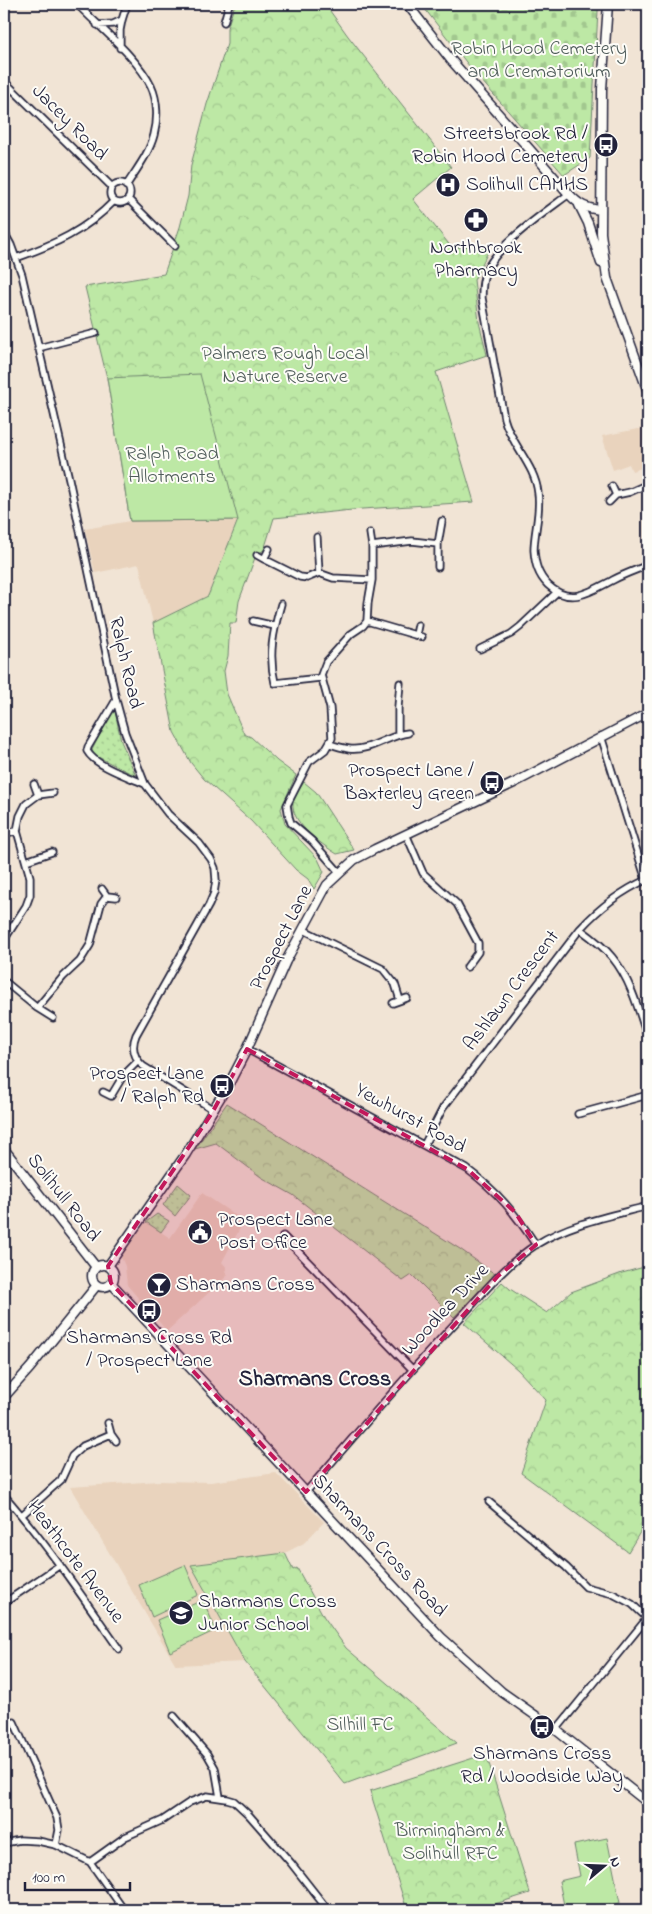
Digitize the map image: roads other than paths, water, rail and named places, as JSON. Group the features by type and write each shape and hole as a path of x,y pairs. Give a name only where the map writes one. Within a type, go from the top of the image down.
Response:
{"street":[{"path":"77,4 146,77 152,88 156,110 154,136 142,162 126,186"},
{"path":"120,48 120,30 127,4"},
{"path":"224,22 229,4"},
{"path":"408,4 450,60 579,205 588,223 648,392"},
{"path":"607,278 600,210 602,88 608,4"},
{"path":"97,25 113,24 122,20"},
{"name":"Jacey Road","path":"4,81 112,187"},
{"path":"119,184 126,186 130,192 128,199 121,203 114,201 110,194 112,187 119,184"},
{"path":"569,194 516,236 486,270 482,284 482,298 504,418 509,432 531,469 538,493 534,548 536,566 541,576 556,593 575,596 591,592 621,576 648,565"},
{"path":"128,199 175,246"},
{"path":"16,258 44,248 79,231 114,201"},
{"path":"579,205 600,210"},
{"name":"Ralph Road","path":"4,232 22,275 116,700 131,752 145,784 168,814 207,852 215,868 216,880 209,905 134,1040 134,1052 138,1061"},
{"path":"38,348 96,333"},
{"path":"609,502 616,495 630,492 648,484"},
{"path":"612,486 616,495"},
{"path":"438,567 438,544 442,521"},
{"path":"339,872 312,841 291,823 288,817 287,805 309,762 326,750 332,738 330,708 320,678 326,662 351,634 367,621 372,580 370,534"},
{"path":"317,537 319,574"},
{"path":"372,546 412,542 438,544"},
{"path":"264,558 268,549"},
{"path":"257,556 300,577 307,578 319,574 332,578 372,580"},
{"path":"480,649 511,634 556,593"},
{"path":"282,604 271,640 275,683 320,678"},
{"path":"253,621 275,626"},
{"path":"367,621 422,637"},
{"path":"416,635 418,625"},
{"path":"398,734 400,683"},
{"path":"116,700 104,717 87,751 90,757 98,762 145,784"},
{"name":"Prospect Lane","path":"108,1266 176,1169 214,1110 247,1049 286,961 327,885 339,872 354,860 514,783 648,713"},
{"path":"330,744 357,749 398,734 408,733"},
{"path":"601,736 647,879"},
{"path":"34,784 38,795"},
{"path":"4,940 26,906 30,895 30,877 17,831 22,810 26,804 38,795 53,793"},
{"path":"4,832 17,831"},
{"path":"406,834 423,873 457,904 478,943 478,952 466,967"},
{"path":"26,862 52,852"},
{"name":"Ashlawn Crescent","path":"424,1145 444,1108 580,928 610,900 647,879"},
{"path":"102,889 107,896 116,897"},
{"path":"37,1008 63,977 80,961 90,945 100,904 107,896"},
{"path":"4,926 10,932"},
{"path":"580,928 604,948 620,968 630,988 648,1039"},
{"path":"304,930 383,969 396,984 403,999 393,1003"},
{"path":"4,981 37,1008 53,1018"},
{"name":"Yewhurst Road","path":"247,1049 467,1169 494,1191 515,1212 536,1244"},
{"path":"103,1092 111,1096 123,1076 138,1061 167,1082 214,1110"},
{"path":"578,1114 648,1095"},
{"name":"Solihull Road","path":"4,1149 96,1267"},
{"name":"Woodlea Drive","path":"306,1492 412,1369 498,1276 536,1244 577,1225 648,1206"},
{"path":"283,1236 412,1369"},
{"path":"108,1266 114,1274 111,1283 104,1286 97,1285 92,1275 96,1267 108,1266"},
{"name":"Sharmans Cross Road","path":"111,1283 441,1636 502,1692 556,1730 648,1802"},
{"path":"4,1397 97,1285"},
{"path":"108,1423 111,1434 116,1441"},
{"path":"22,1516 61,1480 72,1456 83,1446 111,1434"},
{"name":"Heathcote Avenue","path":"4,1495 60,1566 118,1649"},
{"path":"489,1502 566,1567 586,1587 613,1594 632,1604 648,1618 556,1730"},
{"path":"4,1603 60,1566"},
{"path":"174,1716 207,1754 215,1768 220,1797"},
{"path":"14,1722 57,1818 59,1830 56,1845"},
{"path":"90,1862 125,1837 163,1820 190,1802 207,1796 220,1797 234,1801 249,1815 291,1863 328,1910"},
{"path":"4,1842 20,1840 38,1841 56,1845 90,1862 124,1910"}],"place":[{"name":"Streetsbrook Rd / Robin Hood Cemetery","path":"606,145"},
{"name":"Solihull CAMHS","path":"448,185"},
{"name":"Northbrook Pharmacy","path":"476,220"},
{"name":"Prospect Lane / Baxterley Green","path":"492,783"},
{"name":"Prospect Lane / Ralph Rd","path":"222,1086"},
{"name":"Prospect Lane Post Office","path":"200,1232"},
{"name":"Sharmans Cross","path":"159,1285"},
{"name":"Sharmans Cross Rd / Prospect Lane","path":"149,1311"},
{"name":"Sharmans Cross Junior School","path":"181,1613"},
{"name":"Sharmans Cross Rd / Woodside Way","path":"542,1727"}],"district":[{"name":"Sharmans Cross","path":"315,1380"}],"park label":[{"name":"Robin Hood Cemetery and Crematorium","path":"539,60"},
{"name":"Palmers Rough Local Nature Reserve","path":"285,366"},
{"name":"Ralph Road Allotments","path":"172,466"},
{"name":"Silhill FC","path":"360,1725"},
{"name":"Birmingham & Solihull RFC","path":"450,1842"}]}
